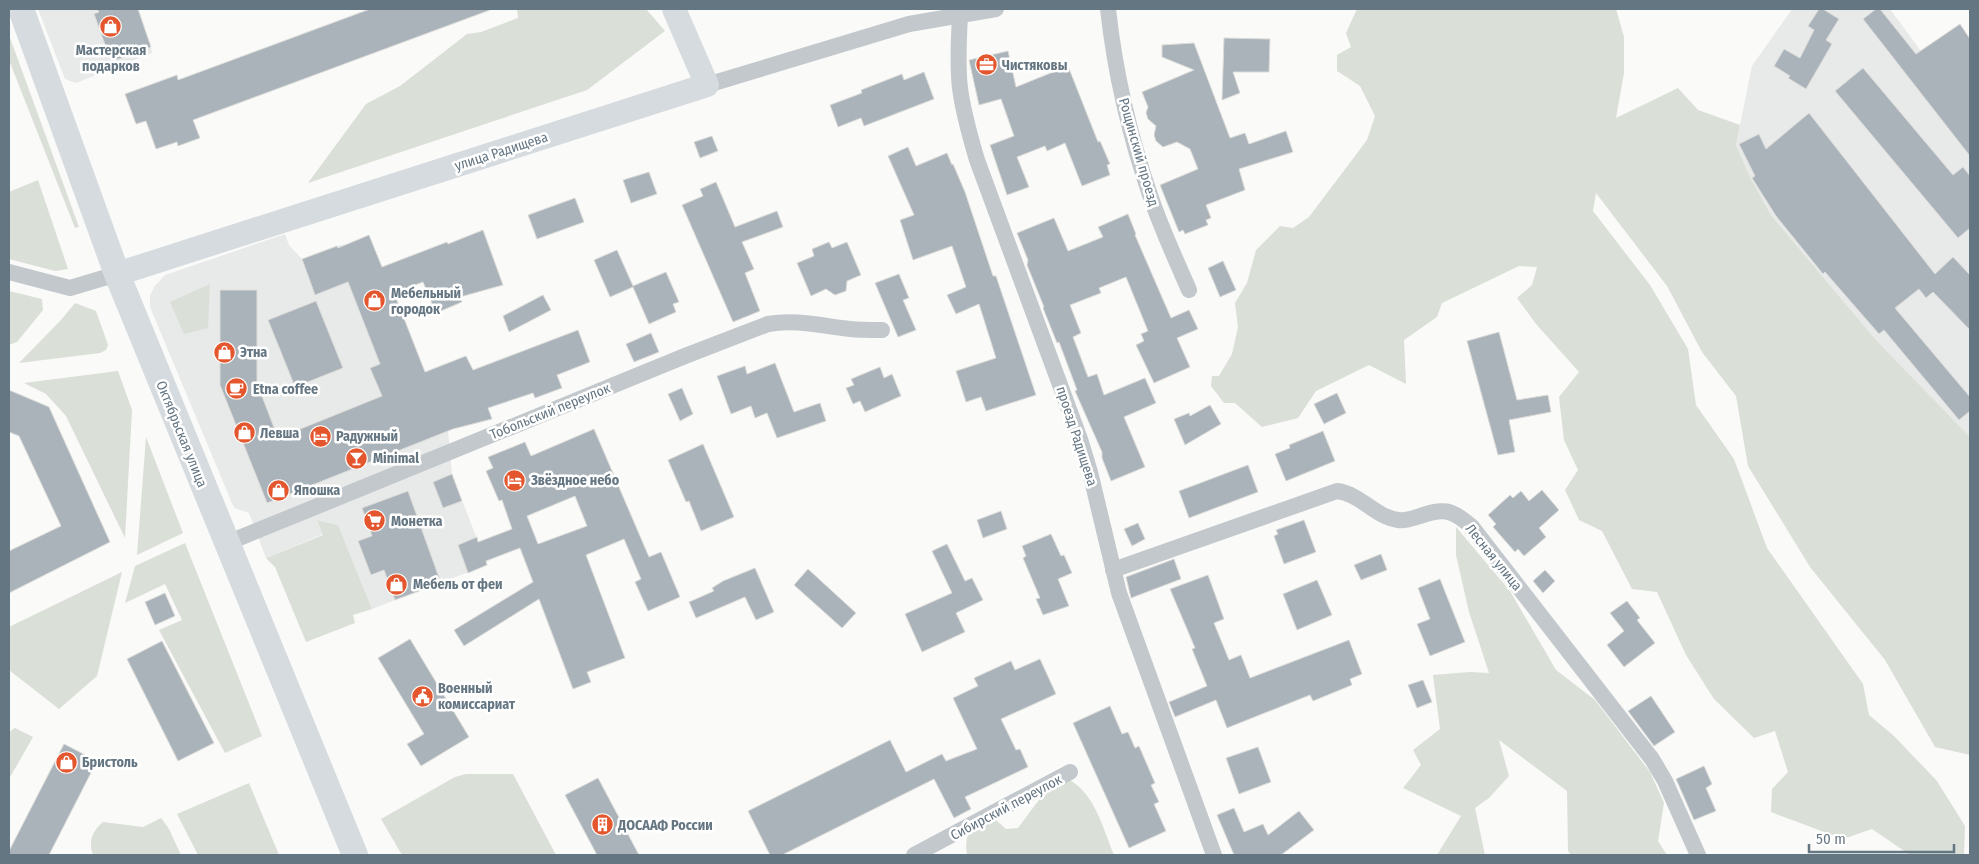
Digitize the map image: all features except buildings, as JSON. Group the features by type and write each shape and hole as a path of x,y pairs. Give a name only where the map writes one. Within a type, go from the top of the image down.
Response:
{"main road":[{"name":"Октябрьская улица","path":"20,9 117,274 355,855"},
{"path":"674,9 707,86"},
{"name":"улица Радищева","path":"117,274 707,86"}],"street":[{"name":"улица Радищева","path":"707,86 909,24 996,9"},
{"name":"Рощинский проезд","path":"1108,9 1126,112 1151,198 1189,290"},
{"name":"проезд Радищева","path":"960,14 958,56 960,88 968,127 978,160 1080,439 1128,622 1182,763 1214,855"},
{"name":"улица Радищева","path":"9,272 70,288 117,274"},
{"name":"Тобольский переулок","path":"227,543 684,356 768,324 801,322 852,329 882,330"},
{"name":"Лесная улица","path":"1113,570 1337,491 1356,496 1391,519 1408,520 1437,510 1447,510 1457,514 1472,527 1652,760 1665,781 1698,855"},
{"name":"Сибирский переулок","path":"914,855 1070,772"}],"shaded area":[{"path":"38,9 97,9 99,12 94,14 107,49 112,48 116,60 151,47 152,53 76,83 65,79"},
{"path":"517,9 646,9 665,31 587,90 308,183 366,104 400,86 467,34 481,32 518,18"},
{"path":"1357,9 1616,9 1624,37 1624,73 1616,118 1678,88 1698,110 1740,125 1736,145 1751,179 1771,215 1875,339 1970,437 1970,755 1935,747 1885,660 1810,567 1748,466 1736,396 1702,352 1667,286 1596,193 1593,211 1650,285 1688,349 1696,405 1734,459 1767,548 1863,684 1869,715 1894,736 1937,781 1965,826 1964,855 1910,855 1872,829 1843,839 1771,812 1772,789 1788,772 1775,731 1754,738 1714,699 1686,655 1657,592 1632,589 1602,531 1579,520 1565,490 1578,470 1564,440 1559,397 1579,372 1536,324 1517,298 1532,285 1537,267 1519,266 1442,303 1437,317 1404,340 1406,384 1369,365 1316,391 1298,418 1262,427 1235,403 1224,403 1211,386 1212,376 1219,376 1232,354 1238,327 1235,303 1247,283 1256,250 1280,226 1293,228 1309,217 1367,140 1375,116 1360,86 1337,71 1337,55 1351,47 1346,33"},
{"path":"1792,9 1890,9 1970,118 1970,437 1875,339 1771,215 1751,179 1736,145 1752,66"},
{"path":"9,35 79,227 75,228 9,60"},
{"path":"38,180 68,269 55,271 9,259 9,192"},
{"path":"285,234 289,245 302,259 347,244 372,257 387,277 448,431 452,474 487,565 372,609 338,525 317,520 323,534 266,558 249,513 234,508 150,307 150,296 154,287 165,275"},
{"path":"210,284 208,328 184,334 170,302"},
{"path":"9,291 42,299 43,310 17,342 9,345"},
{"path":"75,303 96,311 108,345 106,350 100,353 19,363 61,320"},
{"path":"118,371 132,410 125,538 66,416 46,394 24,383"},
{"path":"146,437 183,533 137,555"},
{"path":"317,520 338,525 372,609 353,615 355,623 306,642 275,567 266,558 323,535"},
{"path":"1456,527 1510,591 1556,670 1595,700 1650,772 1664,803 1658,841 1667,855 1571,855 1568,851 1567,791 1499,740 1509,776 1489,798 1475,808 1485,855 1437,855 1461,816 1403,788 1421,765 1413,750 1440,729 1433,675 1470,672 1489,673 1469,612 1456,555"},
{"path":"185,543 262,736 225,753 159,630 182,620 165,584 125,603 135,566"},
{"path":"122,572 97,676 59,709 9,670 9,627"},
{"path":"15,728 33,737 9,779 9,732"},
{"path":"466,774 513,774 556,855 402,855 381,819 455,777"},
{"path":"1068,779 1077,785 1092,802 1114,855 967,855 967,837 974,831 996,820 1006,829 1018,828 1044,793"},
{"path":"249,783 279,855 198,855 177,814"},
{"path":"161,818 169,829 181,855 93,855 92,837 96,829 103,822 143,827"}],"place":[{"name":"Мастерская подарков","path":"111,27"},
{"name":"Чистяковы","path":"986,65"},
{"name":"Мебельный городок","path":"375,301"},
{"name":"Этна","path":"224,352"},
{"name":"Etna coffee","path":"237,389"},
{"name":"Левша","path":"244,433"},
{"name":"Радужный","path":"320,436"},
{"name":"Minimal","path":"357,458"},
{"name":"Звёздное небо","path":"515,480"},
{"name":"Япошка","path":"278,490"},
{"name":"Монетка","path":"375,521"},
{"name":"Мебель от феи","path":"397,584"},
{"name":"Военный комиссариат","path":"422,696"},
{"name":"Бристоль","path":"66,762"},
{"name":"ДОСААФ России","path":"602,825"}]}
